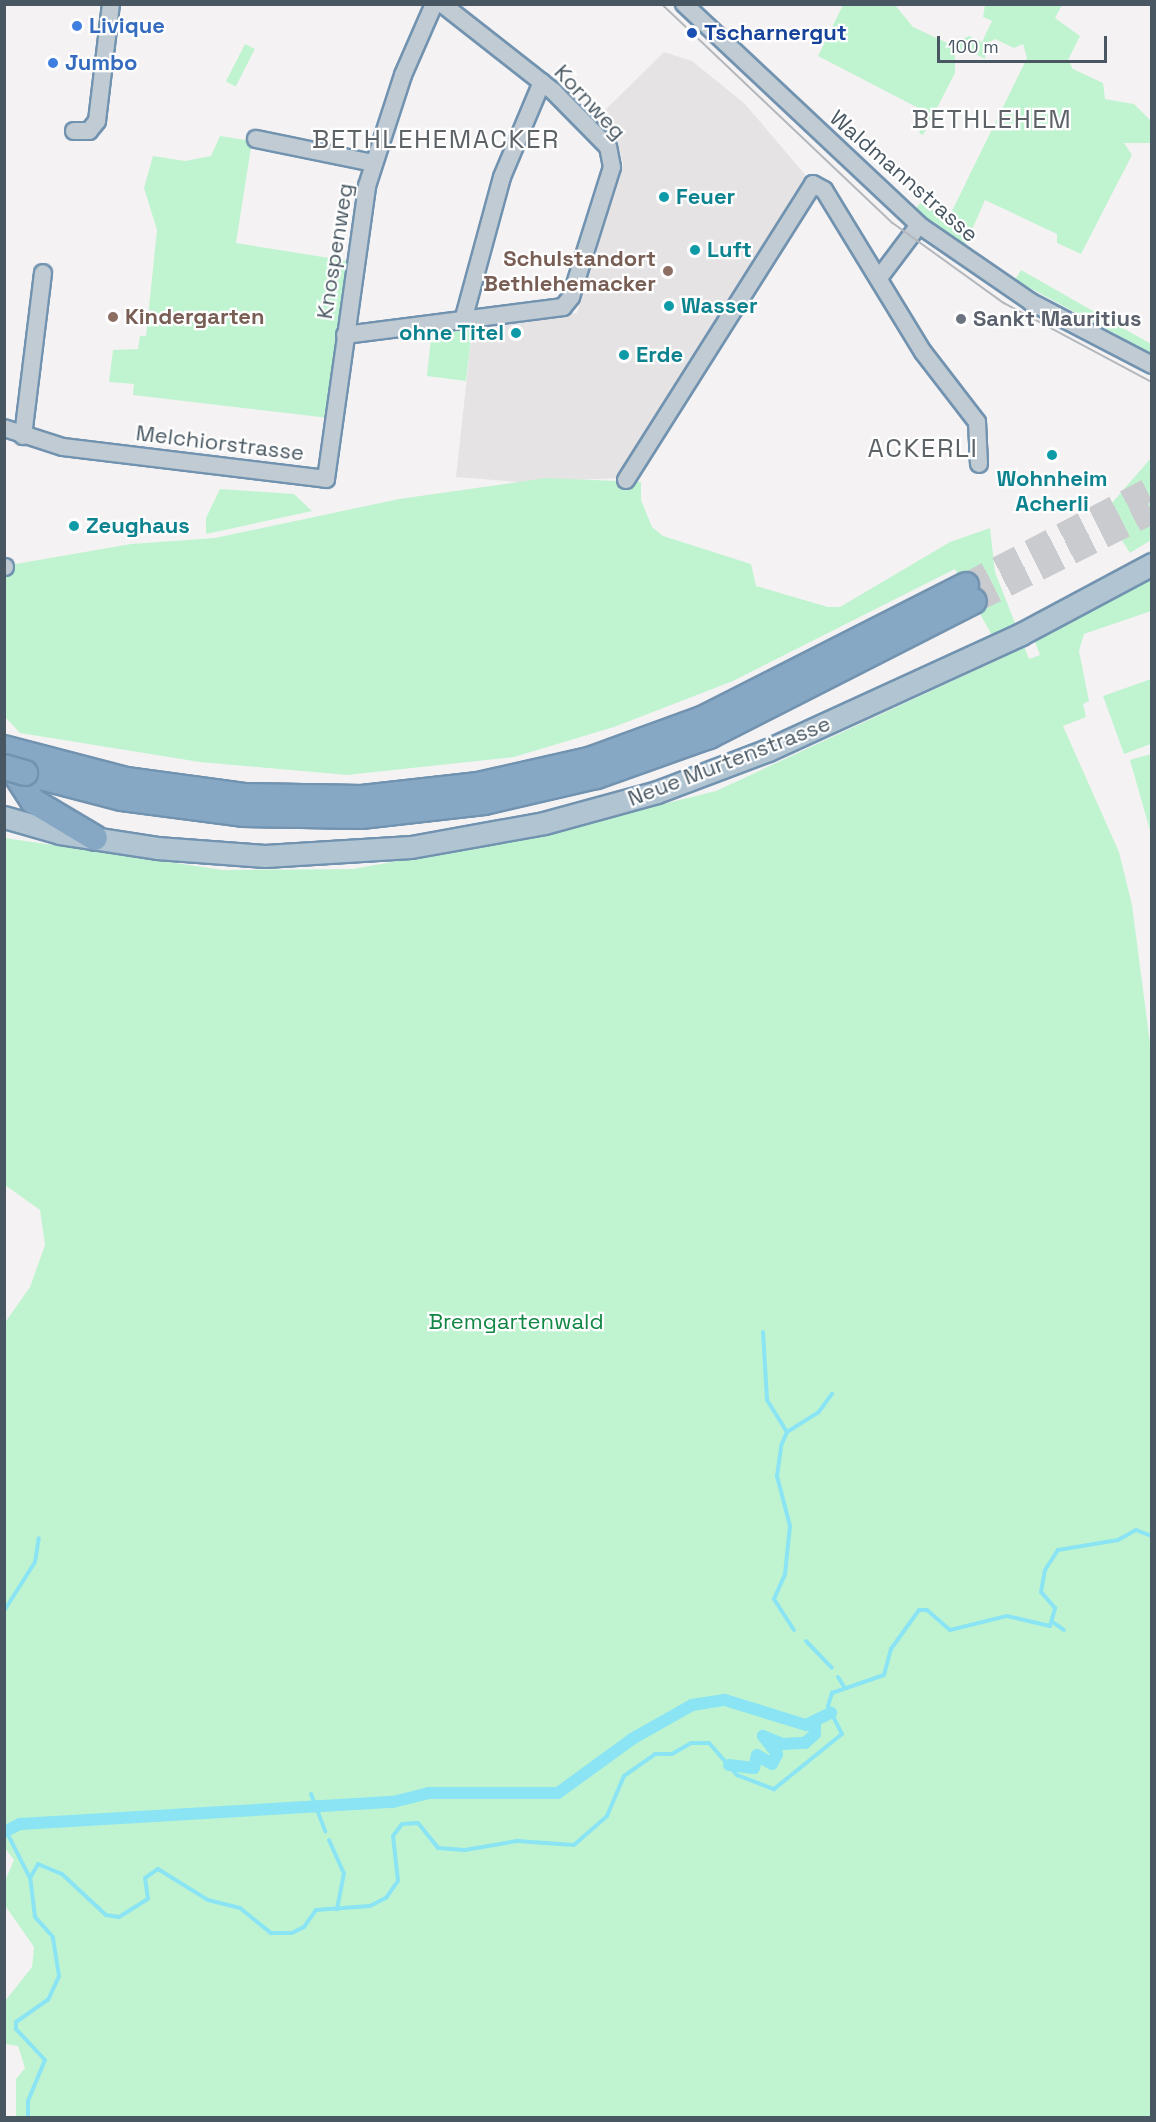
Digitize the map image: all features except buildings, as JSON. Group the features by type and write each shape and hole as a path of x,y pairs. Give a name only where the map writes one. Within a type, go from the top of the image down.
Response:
{"highway":[{"path":"10,759 122,798 243,814 361,816 480,803 577,782 690,743 810,689 970,593"},
{"path":"10,759 33,801 95,838"}],"main road":[{"name":"Neue Murtenstrasse","path":"4,828 60,833 224,855 335,855 440,843 572,816 686,782 777,746 1000,645 1152,564"},
{"name":"Neue Murtenstrasse","path":"4,817 60,833"}],"street":[{"path":"74,131 89,131 97,121 111,4"},
{"name":"Knospenweg","path":"345,335 373,163 434,4"},
{"name":"Kornweg","path":"442,4 542,82 608,147 613,160 567,304 554,310 464,317"},
{"name":"Waldmannstrasse","path":"684,4 919,225 1031,302 1152,366"},
{"path":"345,335 464,317 502,177 542,82"},
{"path":"256,140 373,163"},
{"path":"626,480 813,184 824,190 919,347 977,422 979,464"},
{"path":"879,278 919,225"},
{"path":"23,436 43,273"},
{"name":"Melchiorstrasse","path":"4,428 23,436 82,449 326,479 345,335"}],"shaded area":[{"name":"Schulstandort Bethlehemacker","path":"664,52 692,61 745,104 807,177 622,478 518,482 456,477 473,322 577,313 623,164 618,143 595,120"}],"green space":[{"path":"843,5 895,5 913,27 956,47 955,42 969,36 982,42 992,21 983,17 985,5 1062,5 1055,18 1080,36 1068,60 1073,69 1103,83 1105,99 1134,104 1151,121 1151,143 1124,143 1132,155 1081,254 1057,243 1057,234 985,200 964,248 915,210 920,203 948,219 1027,58 1023,44 1014,48 995,39 986,44 985,59 968,50 955,54 955,73 923,135 919,133 928,113 818,56"},
{"path":"245,44 255,49 236,86 226,81"},
{"path":"220,136 252,141 236,243 348,261 329,418 133,395 134,384 109,382 113,350 138,349 140,336 146,336 157,230 144,188 153,156 185,161 211,156"},
{"path":"1021,270 1151,344 1151,353 1015,280"},
{"path":"473,322 466,381 427,376 432,328"},
{"path":"1151,458 1151,540 1130,553 1104,512"},
{"name":"Bremgartenwald","path":"546,478 641,482 641,500 652,527 663,536 751,564 756,586 828,607 840,607 950,542 990,528 995,572 1029,659 1040,655 1034,639 1151,578 1151,611 1084,634 1079,651 1089,701 1083,704 1086,717 1063,726 1119,852 1132,905 1151,1051 1151,2117 16,2117 16,2079 25,2068 18,2046 5,2044 5,2001 32,1967 34,1947 4,1904 5,1881 14,1860 4,1847 4,1324 30,1287 45,1245 40,1210 5,1185 5,838 223,870 353,869 530,837 716,791 1004,657 955,569 733,681 614,727 514,757 347,775 200,762 20,733 5,717 4,566 131,544 215,538 399,499"},
{"path":"220,489 294,494 312,511 206,534 206,518"},
{"path":"1151,679 1151,744 1124,754 1103,696"},
{"path":"1152,754 1151,834 1130,760"}],"waterway":[{"path":"763,1332 767,1400 787,1432"},
{"path":"794,1630 774,1599 785,1574 790,1526 777,1476 781,1446 787,1432 818,1413 832,1394"},
{"path":"28,2118 28,2101 45,2060 16,2029 16,2022 48,2000 59,1976 53,1937 35,1917 30,1878 38,1864 62,1874 106,1915 119,1917 148,1899 145,1878 158,1869 208,1900 240,1908 271,1933 292,1933 304,1927 316,1910 370,1906 386,1898 398,1881 393,1836 402,1824 418,1823 438,1848 465,1850 517,1841 574,1845 607,1816 624,1776 655,1754 672,1754 691,1743 709,1743 737,1775 774,1789 842,1734 828,1706 832,1693 884,1675 891,1649 919,1610 927,1610 950,1630 1007,1616 1050,1626 1055,1608 1041,1592 1045,1570 1058,1550 1118,1540 1136,1530 1152,1536"},
{"path":"4,1611 35,1562 39,1538"},
{"path":"1054,1623 1064,1630"},
{"path":"806,1641 832,1668"},
{"path":"838,1677 845,1688"},
{"path":"4,1832 20,1824 393,1802 428,1793 558,1793 632,1739 692,1705 725,1700 806,1725 831,1713"},
{"path":"729,1765 754,1768 757,1755 772,1764 777,1754 763,1736 783,1744 805,1743 815,1734 815,1723"},
{"path":"311,1794 325,1831"},
{"path":"4,1827 30,1878"},
{"path":"329,1840 344,1873 337,1909"}],"tunnel":[{"path":"966,585 1152,488"},
{"path":"974,601 1152,512"}],"tram line":[{"path":"662,4 893,223 1004,303 1152,382"}],"place":[{"name":"Livique","path":"77,26"},
{"name":"Tscharnergut","path":"692,33"},
{"name":"Jumbo","path":"53,63"},
{"name":"Feuer","path":"664,197"},
{"name":"Luft","path":"695,250"},
{"name":"Schulstandort Bethlehemacker","path":"668,271"},
{"name":"Wasser","path":"669,306"},
{"name":"Kindergarten","path":"113,317"},
{"name":"Sankt Mauritius","path":"961,319"},
{"name":"ohne Titel","path":"516,333"},
{"name":"Erde","path":"624,355"},
{"name":"Wohnheim Acherli","path":"1052,455"},
{"name":"Zeughaus","path":"74,526"}],"district":[{"name":"BETHLEHEM","path":"992,120"},
{"name":"BETHLEHEMACKER","path":"436,140"},
{"name":"ACKERLI","path":"923,449"}]}
